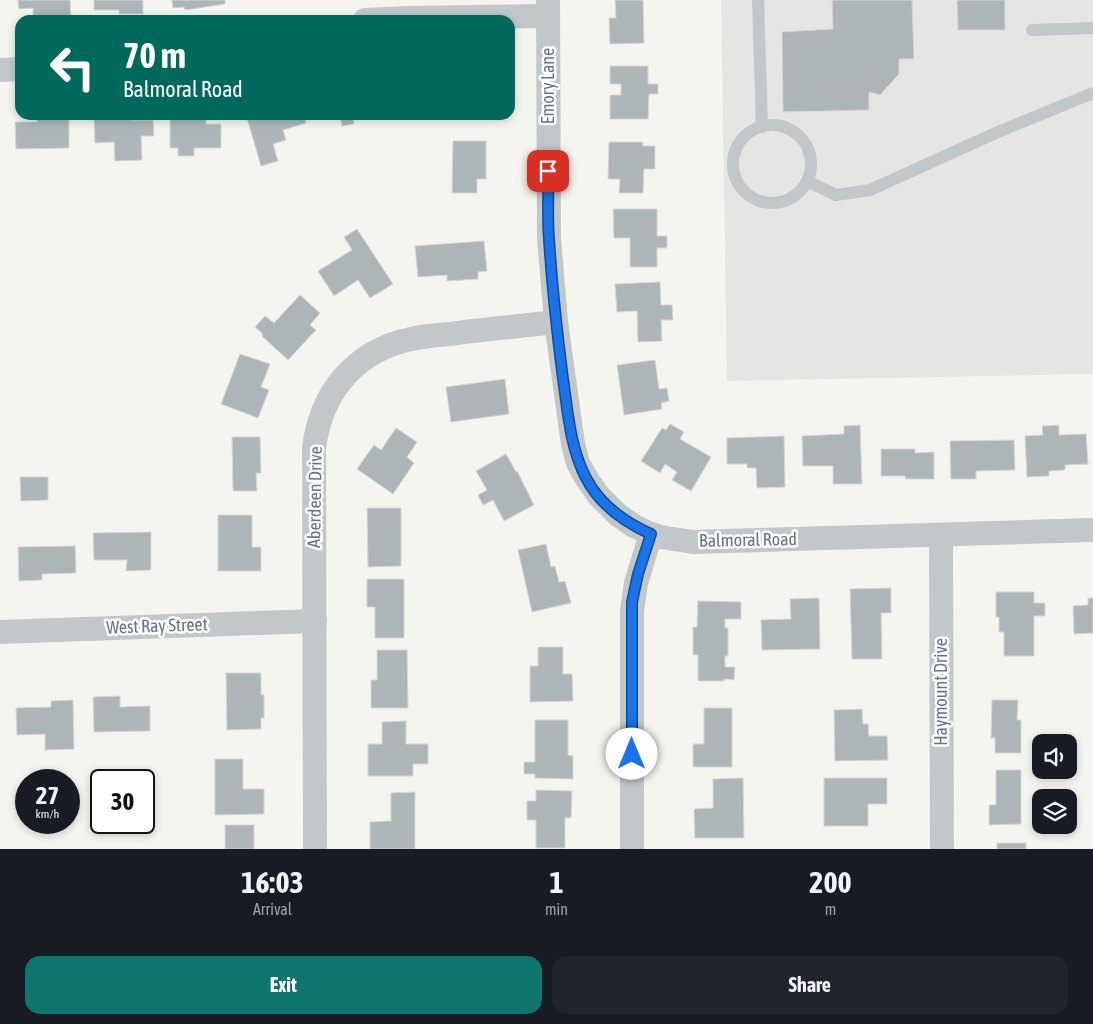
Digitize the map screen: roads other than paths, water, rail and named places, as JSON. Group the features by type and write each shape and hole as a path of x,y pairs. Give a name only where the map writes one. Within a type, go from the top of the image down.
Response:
{"street":[{"path":"449,15 548,8"},
{"name":"Emory Lane","path":"548,8 548,229 556,322"},
{"path":"0,70 15,69"},
{"name":"Balmoral Road","path":"556,322 571,434 578,463 598,495 611,509 634,526 651,534 693,542 1093,530"},
{"name":"Aberdeen Drive","path":"316,849 314,448 317,429 323,411 338,385 351,369 366,357 383,348 411,339 556,322"},
{"path":"632,849 632,611 636,583 651,534"},
{"name":"Haymount Drive","path":"941,535 942,849"},
{"name":"West Ray Street","path":"0,632 315,621"}],"lane":[{"path":"758,0 762,127"},
{"path":"1032,30 1093,28"},
{"path":"807,181 836,195 870,190 998,132 1093,93"},
{"path":"768,125 780,126 792,130 808,148 811,159 811,170 807,181 791,198 780,202 758,200 747,193 739,183 734,171 734,158 738,146 745,136 762,127 768,125"}]}
